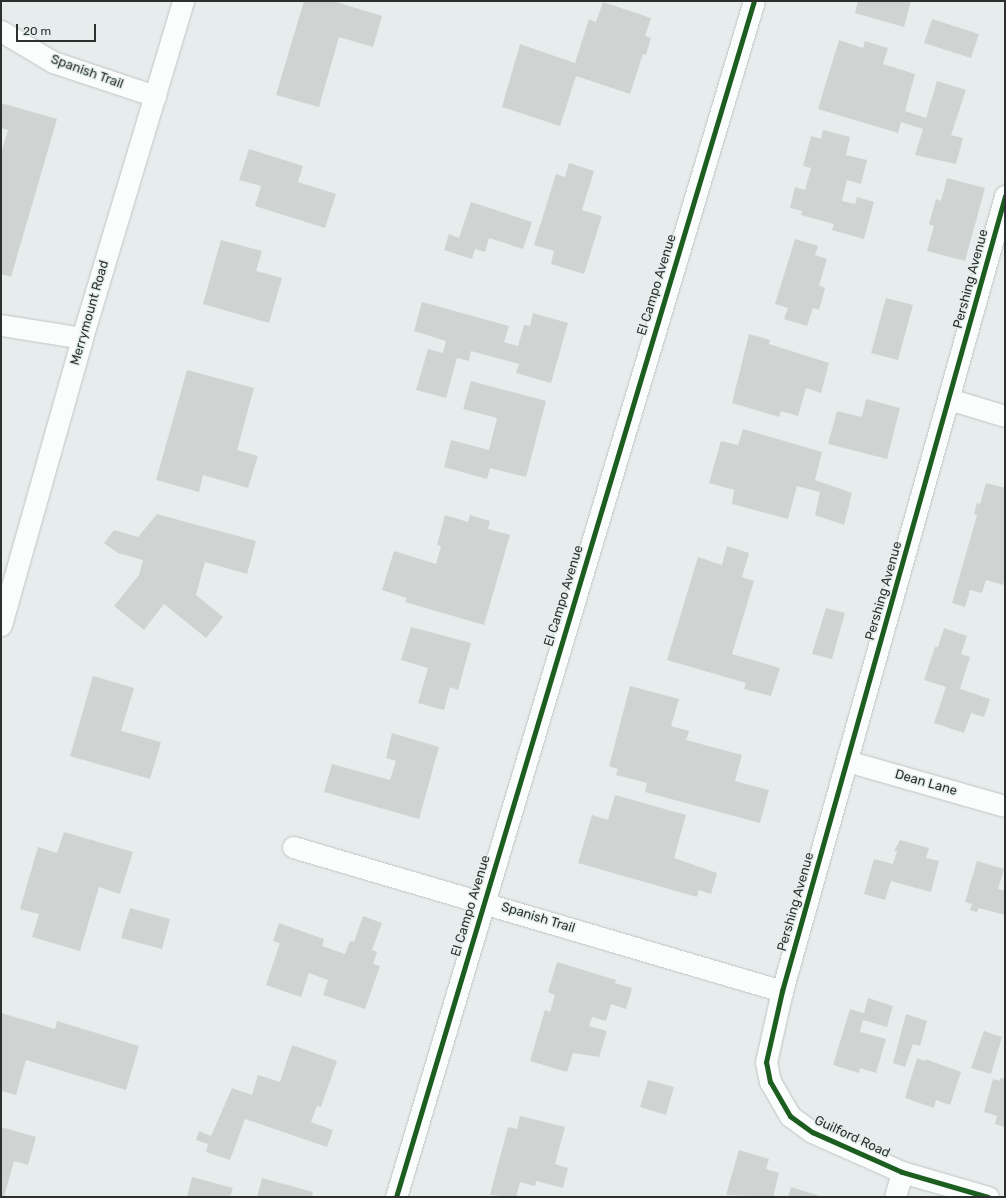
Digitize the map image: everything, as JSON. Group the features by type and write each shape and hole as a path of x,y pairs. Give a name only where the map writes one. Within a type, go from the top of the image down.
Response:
{"street":[{"name":"Merrymount Road","path":"1,625 82,338 183,1"},
{"name":"El Campo Avenue","path":"396,1197 483,902 754,1"},
{"name":"Spanish Trail","path":"1,31 53,62 155,96"},
{"name":"Pershing Avenue","path":"782,991 1005,196"},
{"path":"1,325 82,338"},
{"path":"949,399 1005,416"},
{"name":"Dean Lane","path":"847,761 1005,806"},
{"name":"Spanish Trail","path":"293,846 782,991"},
{"name":"Guilford Road","path":"782,991 766,1062 770,1082 790,1116 812,1132 902,1172 988,1197"},
{"path":"895,1197 902,1172"}],"building":[{"path":"304,1 333,1 382,16 373,47 339,37 319,107 276,95"},
{"path":"858,1 911,1 904,27 855,13"},
{"path":"603,2 651,18 645,36 651,38 646,55 643,54 630,94 576,76 560,126 502,107 520,44 575,63 589,19 596,22"},
{"path":"932,19 979,34 971,58 924,43"},
{"path":"839,40 863,48 865,41 888,48 883,64 915,74 905,111 926,118 937,81 966,90 951,135 963,138 956,164 915,155 923,129 901,122 898,133 818,109"},
{"path":"1,103 57,119 11,277 1,274 1,153 8,130 1,128"},
{"path":"823,130 850,137 846,155 867,160 861,184 847,180 842,201 855,204 857,197 874,202 864,239 832,230 834,224 801,215 802,211 790,208 795,187 805,190 811,168 803,166 811,136 821,139"},
{"path":"249,149 303,166 298,182 336,194 325,228 255,206 261,186 239,180"},
{"path":"569,163 594,171 582,210 602,216 584,274 551,264 554,251 534,245 556,174 565,177"},
{"path":"947,178 985,188 965,261 927,251 934,226 929,224 936,199 941,201"},
{"path":"471,202 532,222 523,249 489,238 485,252 475,249 472,259 444,250 449,234 459,238"},
{"path":"795,239 818,246 815,255 827,259 819,285 825,288 819,310 813,308 807,326 784,319 788,308 775,304"},
{"path":"221,240 262,251 256,271 282,278 269,323 203,304"},
{"path":"886,298 913,305 898,360 871,353"},
{"path":"422,302 509,326 504,342 518,346 524,325 530,326 533,313 568,323 551,383 516,373 519,364 471,351 469,361 457,358 446,398 416,390 428,349 443,353 446,341 414,331"},
{"path":"749,334 770,340 769,344 829,363 821,393 806,388 798,416 781,411 779,417 732,403"},
{"path":"187,370 254,388 237,450 258,456 248,488 203,475 199,492 156,480"},
{"path":"471,381 546,401 526,477 490,468 487,479 444,467 451,440 489,450 497,418 463,409"},
{"path":"866,399 900,408 887,459 828,444 837,411 862,417"},
{"path":"743,429 822,452 815,480 852,493 844,525 815,515 820,492 797,486 788,519 732,504 734,490 709,483 721,441 738,445"},
{"path":"986,483 1005,488 1005,576 1003,585 986,580 982,593 970,590 965,607 952,603 977,515 974,514 977,503 980,504"},
{"path":"157,514 256,541 247,574 205,562 196,595 223,617 206,638 164,604 144,630 114,606 139,575 143,560 118,553 104,543 114,530 138,537"},
{"path":"445,515 468,522 470,515 490,521 488,529 510,535 484,625 405,602 407,598 382,590 394,551 436,564 441,546 437,545"},
{"path":"727,546 749,553 742,577 754,581 732,654 780,668 771,696 744,689 746,683 667,660 698,557 722,565"},
{"path":"826,608 845,613 832,659 812,654"},
{"path":"411,627 471,643 458,690 450,687 444,710 418,703 428,668 401,660"},
{"path":"944,628 967,636 961,654 970,657 960,689 990,699 984,717 971,713 964,733 934,723 946,687 924,680 935,647 938,647"},
{"path":"93,676 134,688 121,731 161,742 150,779 70,756"},
{"path":"630,686 679,699 671,726 689,731 686,740 742,755 735,781 769,790 760,823 645,792 647,783 616,775 618,769 609,766"},
{"path":"392,733 439,747 419,819 324,792 332,764 390,780 396,761 386,758"},
{"path":"615,795 686,815 674,858 717,873 711,894 699,890 697,897 578,863 592,815 608,820"},
{"path":"64,832 133,852 120,894 99,887 80,951 32,937 39,914 20,909 38,847 57,853"},
{"path":"900,840 929,848 926,858 939,861 931,892 891,881 885,900 864,894 874,859 893,864 897,851 894,851"},
{"path":"977,861 1004,869 998,889 1005,891 1005,915 979,908 977,912 970,910 972,904 965,902"},
{"path":"130,908 170,919 162,949 121,938"},
{"path":"363,916 382,923 372,950 377,952 373,964 380,966 365,1009 323,995 328,980 309,973 301,997 266,985 280,943 273,941 279,923 324,939 322,946 345,954 350,941 354,942"},
{"path":"557,962 616,980 615,983 632,988 626,1009 611,1004 606,1021 592,1017 589,1026 607,1031 599,1057 573,1053 567,1072 530,1061 545,1010 550,1012 555,995 548,992"},
{"path":"868,998 893,1006 887,1027 863,1020 860,1032 886,1039 876,1073 860,1068 859,1073 833,1065 850,1009 864,1013"},
{"path":"1,1013 55,1029 57,1021 139,1046 126,1090 26,1060 16,1095 1,1091"},
{"path":"906,1014 927,1021 920,1046 913,1044 905,1067 893,1063"},
{"path":"984,1031 1002,1037 991,1074 971,1068"},
{"path":"292,1045 337,1061 321,1107 317,1106 311,1122 333,1130 327,1147 245,1119 230,1160 206,1152 208,1144 196,1140 199,1131 211,1136 232,1088 252,1095 258,1075 280,1082"},
{"path":"917,1058 925,1061 925,1059 961,1072 950,1105 936,1100 934,1108 905,1098"},
{"path":"1000,1078 1005,1079 1005,1127 995,1124 997,1116 984,1112 993,1079 1000,1081"},
{"path":"648,1080 674,1087 666,1115 640,1107"},
{"path":"520,1116 565,1127 555,1164 568,1168 563,1188 536,1181 535,1186 520,1182 516,1197 490,1195 508,1127 517,1129"},
{"path":"1,1127 36,1137 28,1165 14,1161 4,1197 1,1197"},
{"path":"739,1150 769,1159 766,1169 779,1173 773,1197 726,1195"},
{"path":"192,1177 233,1188 230,1197 187,1197"},
{"path":"262,1178 313,1192 312,1197 257,1197"},
{"path":"791,1187 823,1197 788,1197"}],"cycle path":[{"path":"396,1197 754,1"},
{"path":"988,1197 902,1172 812,1132 790,1116 770,1082 766,1062 782,991 1005,196"}]}
